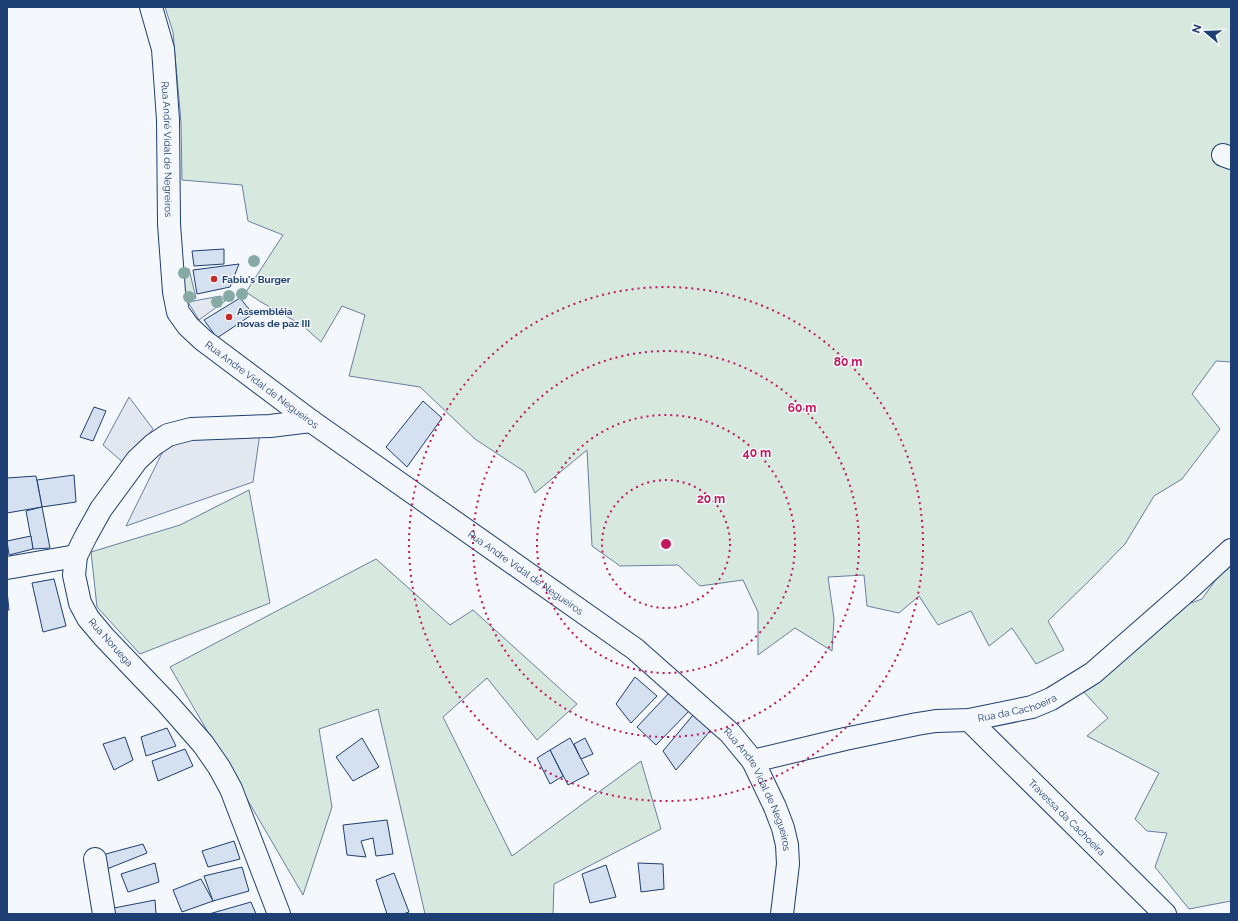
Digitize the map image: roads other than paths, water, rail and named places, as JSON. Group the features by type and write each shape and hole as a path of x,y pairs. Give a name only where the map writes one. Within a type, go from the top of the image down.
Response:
{"street":[{"name":"Rua André Vidal de Negreiros","path":"151,7 163,49 168,120 169,224 174,292"},
{"name":"Rua Andre Vidal de Negueiros","path":"174,292 178,312 188,326 203,340 311,421 635,649 730,733 753,761 775,807 783,828 787,845 788,864 782,914"},
{"name":"Rua Noruega","path":"279,914 231,789 219,767 203,744 88,618 80,603 74,575 76,556 102,509 137,460 153,444 168,435 190,429 270,426 311,421"},
{"name":"Rua da Cachoeira","path":"753,761 845,739 917,724 936,721 969,720 1032,707 1052,699 1093,673 1231,550"},
{"path":"7,568 76,556"},
{"name":"Travessa da Cachoeira","path":"969,720 1165,914"},
{"path":"95,858 104,914"}],"place":[{"name":"Fabiu's Burger","path":"214,279"},
{"name":"Assembléia novas de paz III","path":"229,317"}]}
